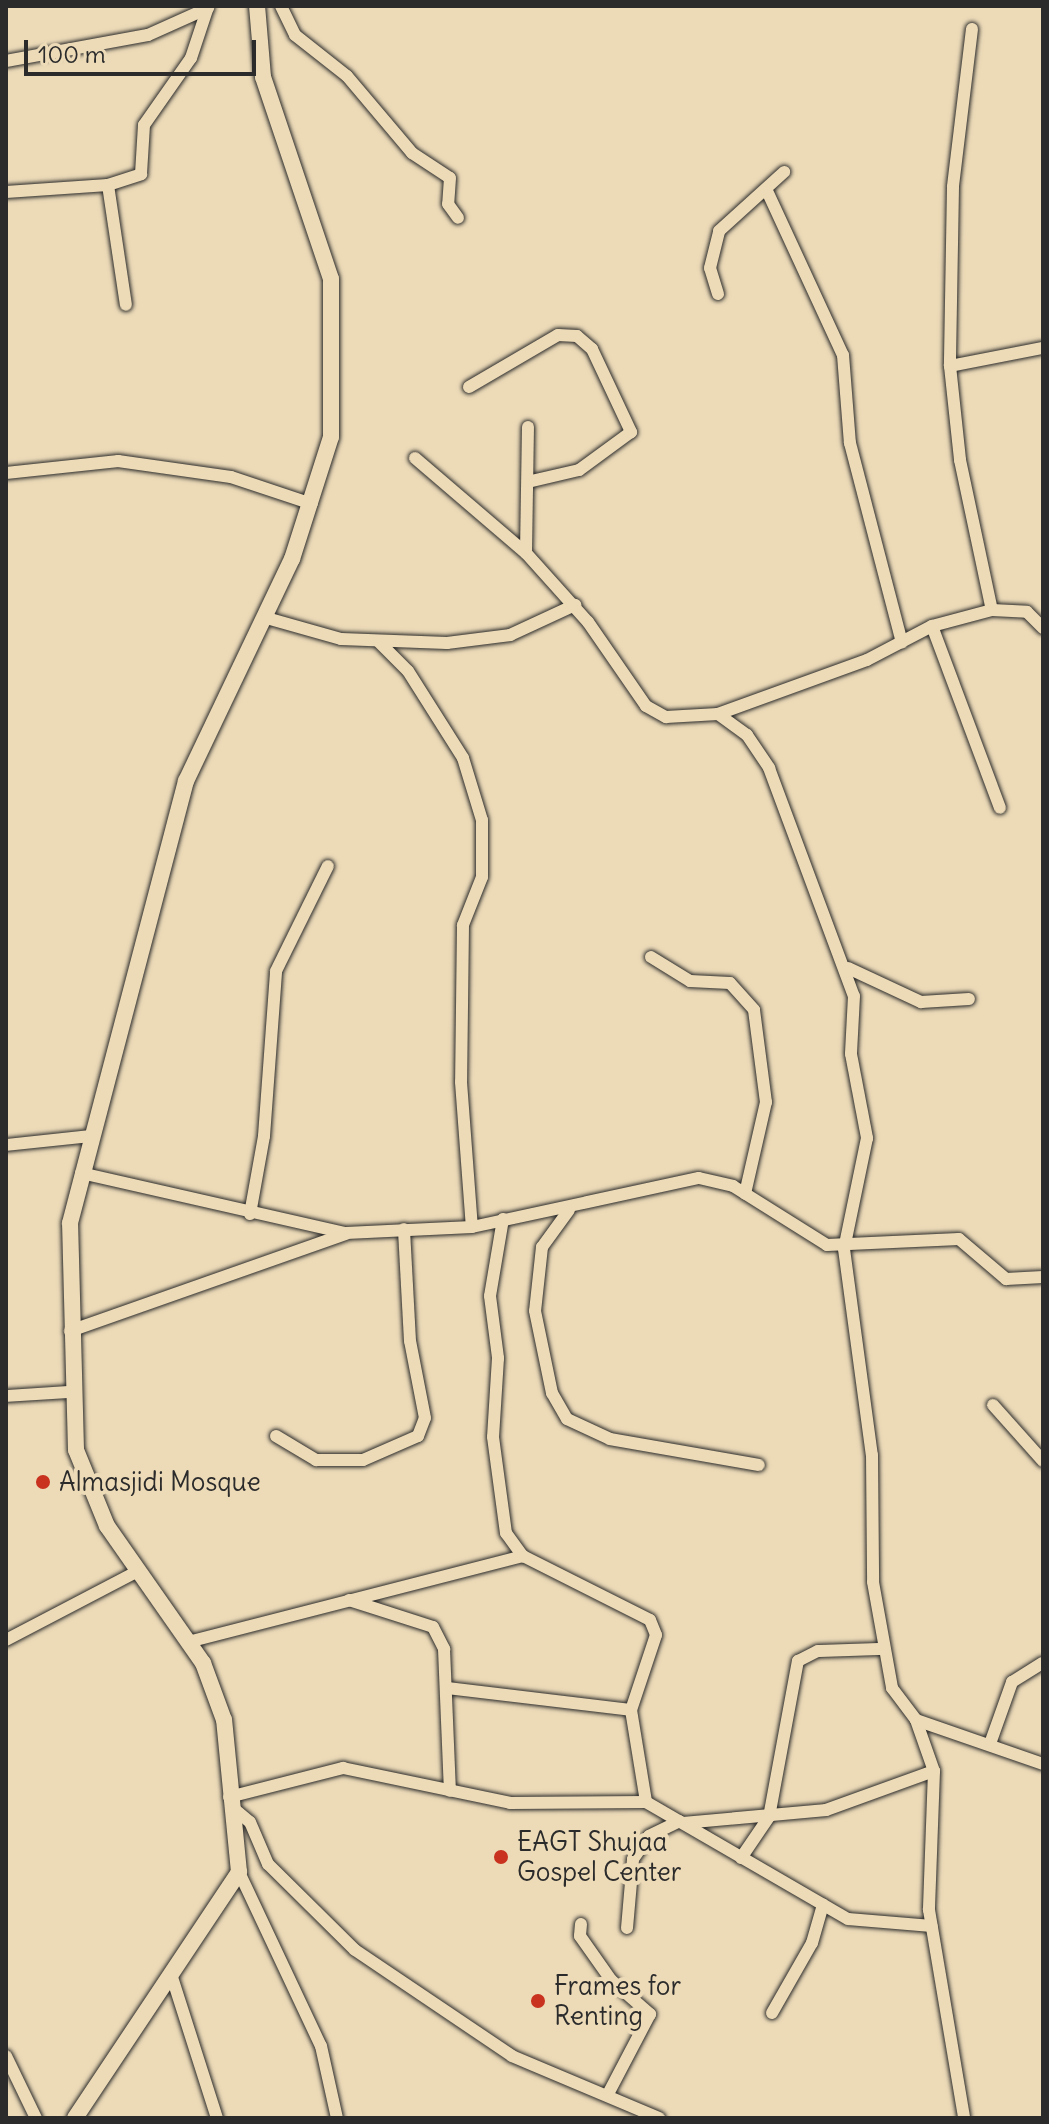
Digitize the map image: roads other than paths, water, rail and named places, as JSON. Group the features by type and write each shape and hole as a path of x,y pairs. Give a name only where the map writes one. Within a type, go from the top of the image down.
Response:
{"street":[{"path":"257,6 263,77 331,279 331,437 326,467 312,504 186,781 90,1136 70,1223 70,1392 76,1450 107,1526 188,1642 224,1720 239,1872 321,2046 337,2118"},
{"path":"281,6 295,35 347,76 412,153 450,178 448,204 458,218"},
{"path":"6,61 81,52 209,8"},
{"path":"6,192 108,185 141,174 144,125 191,58 209,8"},
{"path":"972,29 953,187 950,366 960,460 992,610"},
{"path":"718,294 710,268 719,231 768,193 784,172"},
{"path":"108,185 126,305"},
{"path":"768,193 843,355 850,443 902,642"},
{"path":"469,387 558,335 577,336 592,349 631,432 579,470 532,481"},
{"path":"950,366 1043,348"},
{"path":"526,553 521,516 532,481 528,427"},
{"path":"415,458 526,553 575,605 646,706 682,721 718,714 902,642 932,626 992,610 1016,609 1042,623"},
{"path":"6,473 118,461 231,477 312,504"},
{"path":"263,617 378,641 510,635 575,605"},
{"path":"932,626 1000,808"},
{"path":"378,641 408,671 463,758 482,820 482,877 463,925 461,1082 472,1227"},
{"path":"718,714 747,735 769,768 848,968 851,1054 867,1138 844,1249 872,1455 880,1649 892,1688 916,1720 934,1771 932,1926 964,2118"},
{"path":"250,1214 264,1136 276,971 328,866"},
{"path":"651,957 690,981 730,983 754,1010 766,1102 745,1194"},
{"path":"848,968 921,1002 969,999"},
{"path":"6,1145 90,1136"},
{"path":"81,1173 250,1214 346,1233 472,1227 503,1219 569,1210 699,1178 745,1194 809,1237 844,1249 959,1239 991,1272 1043,1277"},
{"path":"569,1210 542,1247 535,1311 552,1393 567,1419 610,1439 759,1465"},
{"path":"503,1219 490,1296 498,1358 493,1437 506,1533 523,1556 650,1620 656,1635 631,1710 646,1802"},
{"path":"276,1436 316,1460 363,1460 418,1436 425,1418 410,1341 404,1229"},
{"path":"70,1331 346,1233"},
{"path":"6,1396 70,1392"},
{"path":"993,1405 1043,1461"},
{"path":"188,1642 523,1556"},
{"path":"6,1640 138,1571"},
{"path":"348,1600 433,1627 444,1649 450,1791"},
{"path":"741,1858 769,1817 798,1661 818,1651 880,1649"},
{"path":"991,1741 1012,1682 1043,1663"},
{"path":"447,1688 631,1710"},
{"path":"916,1720 991,1741 1043,1764"},
{"path":"230,1802 343,1768 551,1808 646,1802 848,1919 932,1926"},
{"path":"627,1928 633,1859 649,1836 682,1822 769,1817 862,1802 934,1771"},
{"path":"230,1802 250,1822 268,1864 355,1950 512,2056 659,2118"},
{"path":"75,2118 239,1872"},
{"path":"772,2013 812,1943 823,1905"},
{"path":"581,1924 580,1936 611,1980 650,2014 608,2094"},
{"path":"171,1974 217,2118"},
{"path":"6,2056 36,2118"}],"place":[{"name":"Almasjidi Mosque","path":"43,1482"},
{"name":"EAGT Shujaa Gospel Center","path":"501,1857"},
{"name":"Frames for Renting","path":"538,2001"}]}
